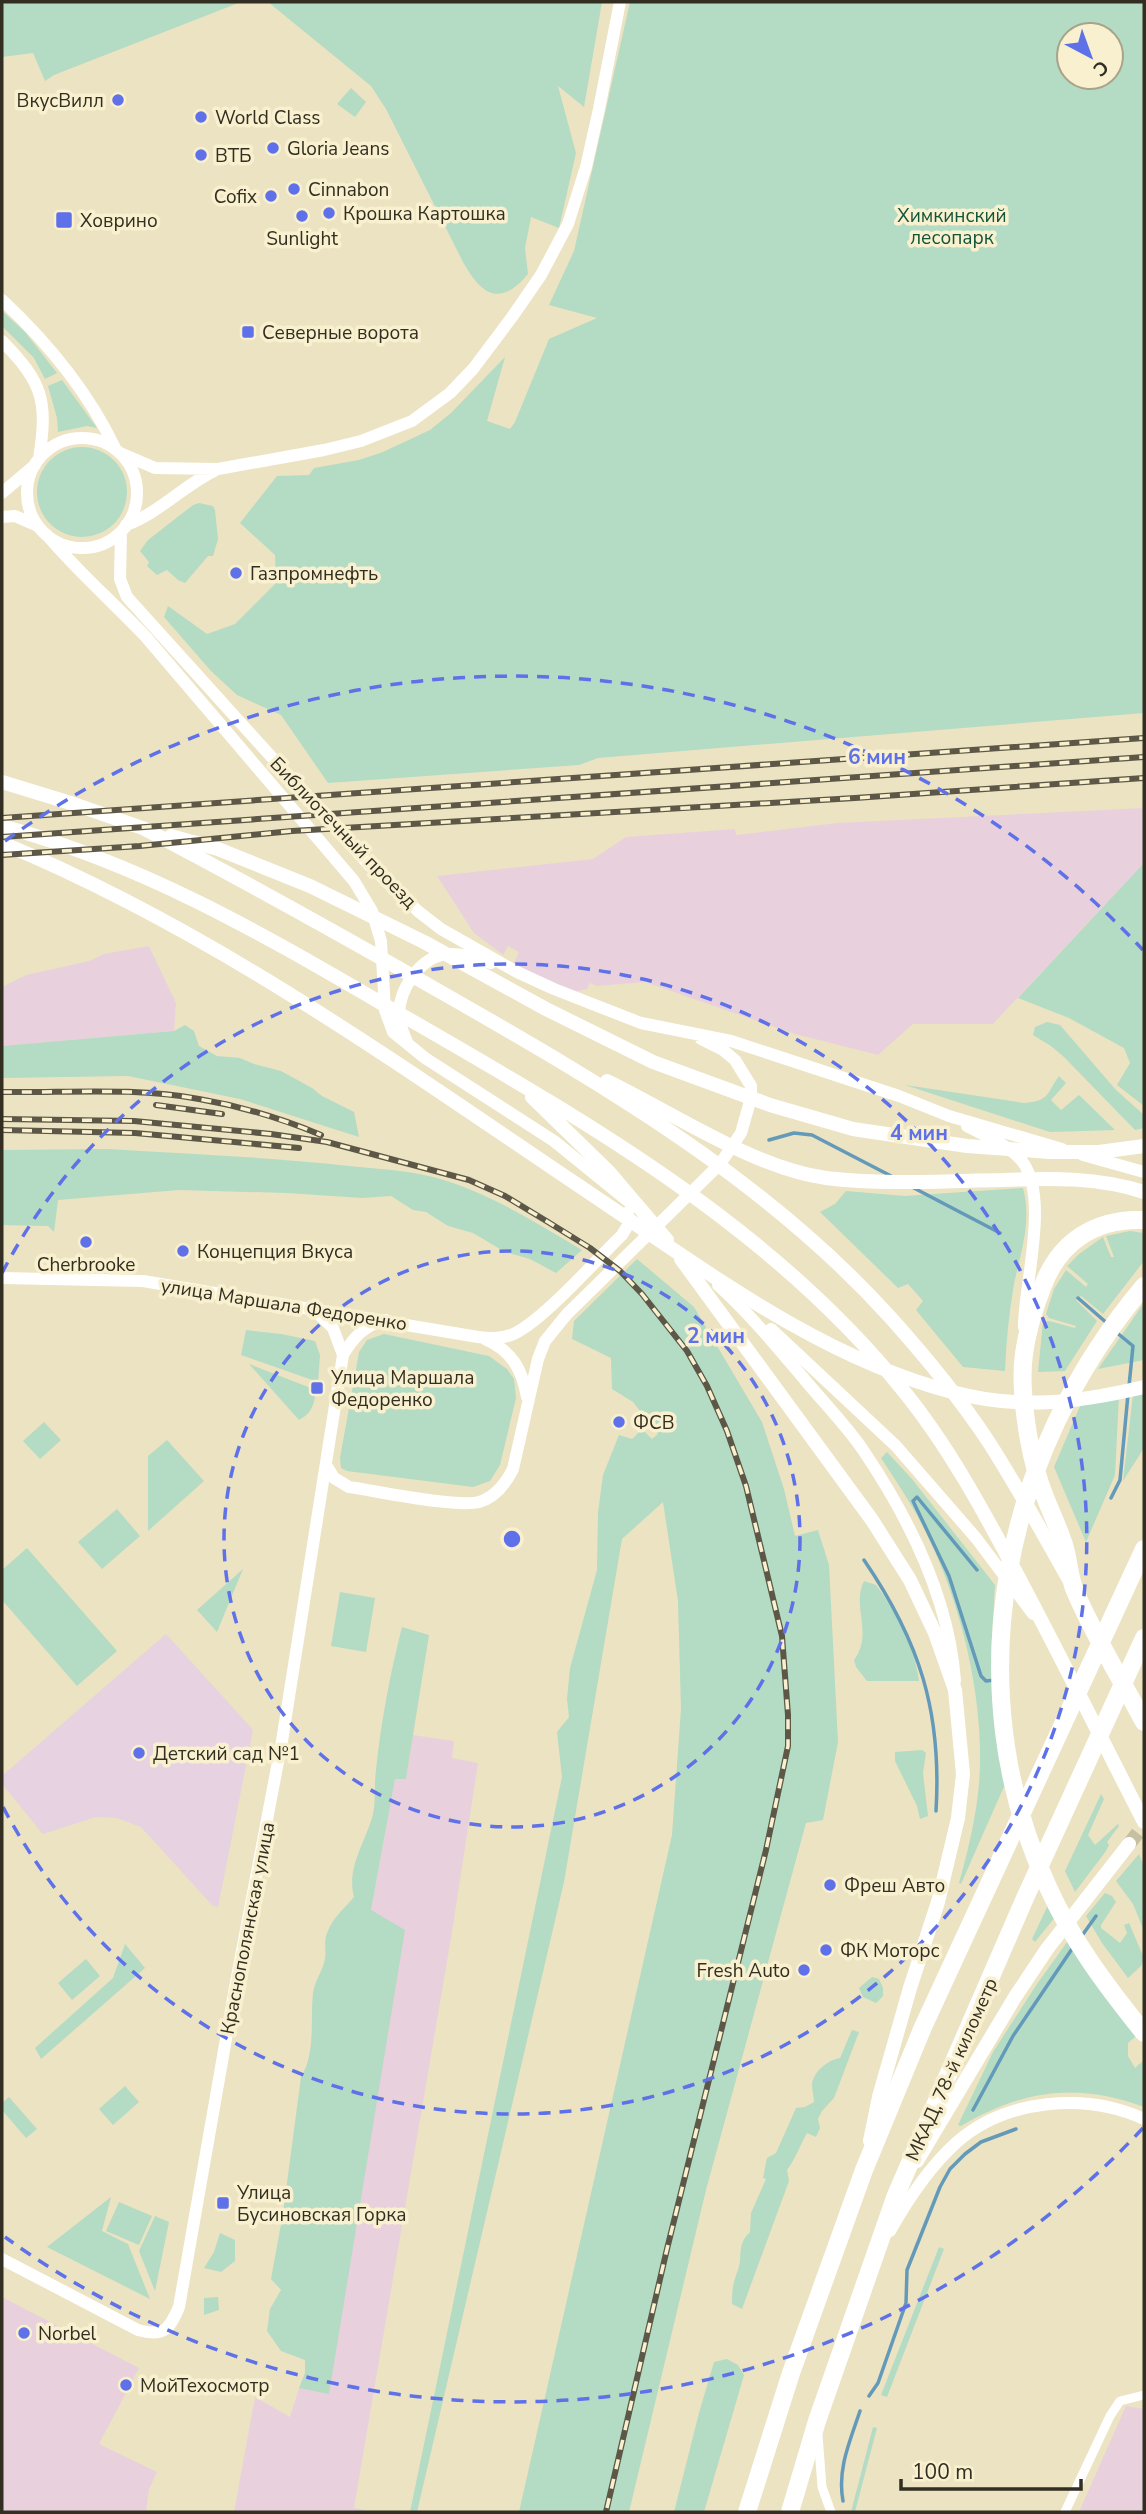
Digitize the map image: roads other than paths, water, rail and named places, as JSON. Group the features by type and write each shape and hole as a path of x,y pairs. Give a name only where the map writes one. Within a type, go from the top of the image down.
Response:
{"highway":[{"path":"1144,1220 1120,1219 1098,1226 1082,1234 1062,1253 1046,1276 1023,1356 1024,1408 1028,1438 1038,1479 1064,1543 1074,1589 1144,1722"},
{"path":"1144,1286 1117,1319 1080,1377 1050,1433 1035,1469 1013,1548 1001,1658 1001,1717 1007,1762 1023,1824 1048,1887 1075,1938 1109,1989 1144,2033"},
{"name":"МКАД, 78-й километр","path":"747,2512 792,2373 864,2170 923,2027 1144,1549"},
{"name":"МКАД, 78-й километр","path":"790,2512 817,2421 896,2195 1020,1911 1144,1638"}],"main road":[{"path":"2,493 49,449 75,438 103,442 155,468 218,469 334,448 412,422 433,407 473,369 541,275 568,224 591,144 620,2"},
{"path":"2,300 75,381 117,451 133,471 136,505 124,528"},
{"path":"2,341 30,372 37,385 44,419 37,462 29,480 27,496 31,512 42,530"},
{"path":"2,516 15,516 70,547 84,548 110,540 192,482 218,469"},
{"name":"Библиотечный проезд","path":"124,528 120,579 127,597 369,865 441,929 517,972 641,1023 744,1045 949,1115"},
{"name":"Библиотечный проезд","path":"42,530 69,561 146,637 354,881 372,911 381,941 386,1010 393,1032 411,1048 554,1141 622,1196 740,1306"},
{"path":"2,782 143,828 218,849 310,886 424,942 546,1009 653,1062 769,1105 853,1129 967,1146 1049,1152 1099,1152 1144,1146"},
{"path":"2,826 103,858 162,883 252,929 558,1106 693,1197 782,1264 862,1341 905,1392 955,1464 1051,1639 1144,1822"},
{"path":"143,828 259,888 546,1052 675,1134 805,1233 888,1315 934,1369 987,1440 1074,1589"},
{"path":"2,843 98,885 205,943 316,1010 732,1288 877,1368 952,1392 1019,1404 1096,1398 1144,1387"},
{"path":"411,1048 401,1029 399,1014 402,999 419,968 430,959 444,954 460,954 517,972"},
{"path":"326,1461 331,1475 349,1487 458,1503 478,1502 506,1483 513,1469 538,1359 545,1341 567,1314 732,1149 741,1132 751,1098 751,1086 735,1060 723,1050 686,1032"},
{"path":"546,1052 765,1160 813,1175 890,1183 1073,1178 1144,1192"},
{"path":"495,1068 565,1127 610,1172 658,1228 872,1520 910,1580 935,1633 955,1690"},
{"path":"949,1115 1144,1172"},
{"path":"949,1115 1011,1151 1028,1173 1035,1201 1034,1241 1024,1318 1023,1356"},
{"name":"улица Маршала Федоренко","path":"2,1278 143,1281 495,1338 511,1335 525,1327 622,1235 628,1226 629,1216 622,1196"},
{"path":"740,1306 774,1331 896,1446 976,1538 1051,1639"},
{"path":"740,1306 862,1448 894,1499 922,1554 942,1608 953,1653 963,1774 958,1818 938,1902 910,1987 879,2097 864,2170"},
{"path":"313,1308 333,1328 343,1355"},
{"path":"343,1355 365,1329 386,1320"},
{"path":"478,1337 499,1346 517,1363 524,1381 528,1405"},
{"name":"Краснополянская улица","path":"2,2259 138,2330 163,2332 172,2324 179,2307 236,1982 282,1741 343,1355"},
{"name":"Краснополянская улица","path":"318,1519 322,1504 327,1498 336,1490 349,1487"},
{"path":"896,2195 945,2118 1015,1997 1047,1949 1129,1844"},
{"path":"869,2269 909,2198 942,2156 975,2128 999,2117 1043,2105 1094,2105 1144,2119"}],"street":[{"path":"1065,2512 1110,2416 1120,2401 1144,2395"},
{"path":"817,2421 822,2487 831,2512"}],"waterway":[{"path":"769,1140 794,1133 812,1135 893,1177"},
{"path":"912,1187 1000,1233"},
{"path":"1078,1298 1108,1324"},
{"path":"1116,1332 1133,1346 1129,1386"},
{"path":"1111,1498 1120,1480 1128,1394"},
{"path":"977,1570 917,1497 913,1501 949,1576 981,1676 986,1681 995,1680"},
{"path":"864,1560 900,1620 923,1679 935,1742 936,1811"},
{"path":"1081,1937 1096,1916"},
{"path":"973,2110 1013,2036 1074,1946"},
{"path":"869,2396 878,2383 906,2303 907,2270 940,2187 950,2169 965,2154 981,2142 1016,2129"},
{"path":"843,2501 843,2466 860,2411"}],"tunnel":[{"path":"1129,1844 1144,1825"}],"railway":[{"path":"2,818 1144,738"},
{"path":"2,837 1144,757"},
{"path":"2,855 140,846 292,831 1144,778"},
{"path":"2,1092 125,1092 175,1095 246,1109 321,1135"},
{"path":"156,1105 222,1114"},
{"path":"2,1119 134,1121 271,1134 327,1142 469,1180 505,1196 590,1248 620,1271 687,1351 707,1386 727,1431 746,1486 782,1636 788,1746 766,1850 667,2249 606,2512"},
{"path":"2,1130 135,1133 299,1148"}],"place":[{"name":"ВкусВилл","path":"118,100"},
{"name":"World Class","path":"201,117"},
{"name":"Gloria Jeans","path":"273,148"},
{"name":"ВТБ","path":"201,155"},
{"name":"Cinnabon","path":"294,189"},
{"name":"Cofix","path":"271,196"},
{"name":"Крошка Картошка","path":"329,213"},
{"name":"Sunlight","path":"302,216"},
{"name":"Ховрино","path":"64,220"},
{"name":"Северные ворота","path":"248,332"},
{"name":"Газпромнефть","path":"236,573"},
{"name":"Cherbrooke","path":"86,1242"},
{"name":"Концепция Вкуса","path":"183,1251"},
{"name":"Улица Маршала Федоренко","path":"317,1388"},
{"name":"ФСВ","path":"619,1422"},
{"name":"Детский сад №1","path":"139,1753"},
{"name":"Фреш Авто","path":"830,1885"},
{"name":"ФК Моторс","path":"826,1950"},
{"name":"Fresh Auto","path":"804,1970"},
{"name":"Улица Бусиновская Горка","path":"223,2203"},
{"name":"Norbel","path":"24,2333"},
{"name":"МойТехосмотр","path":"126,2385"}],"park label":[{"name":"Химкинский лесопарк","path":"952,226"}]}
